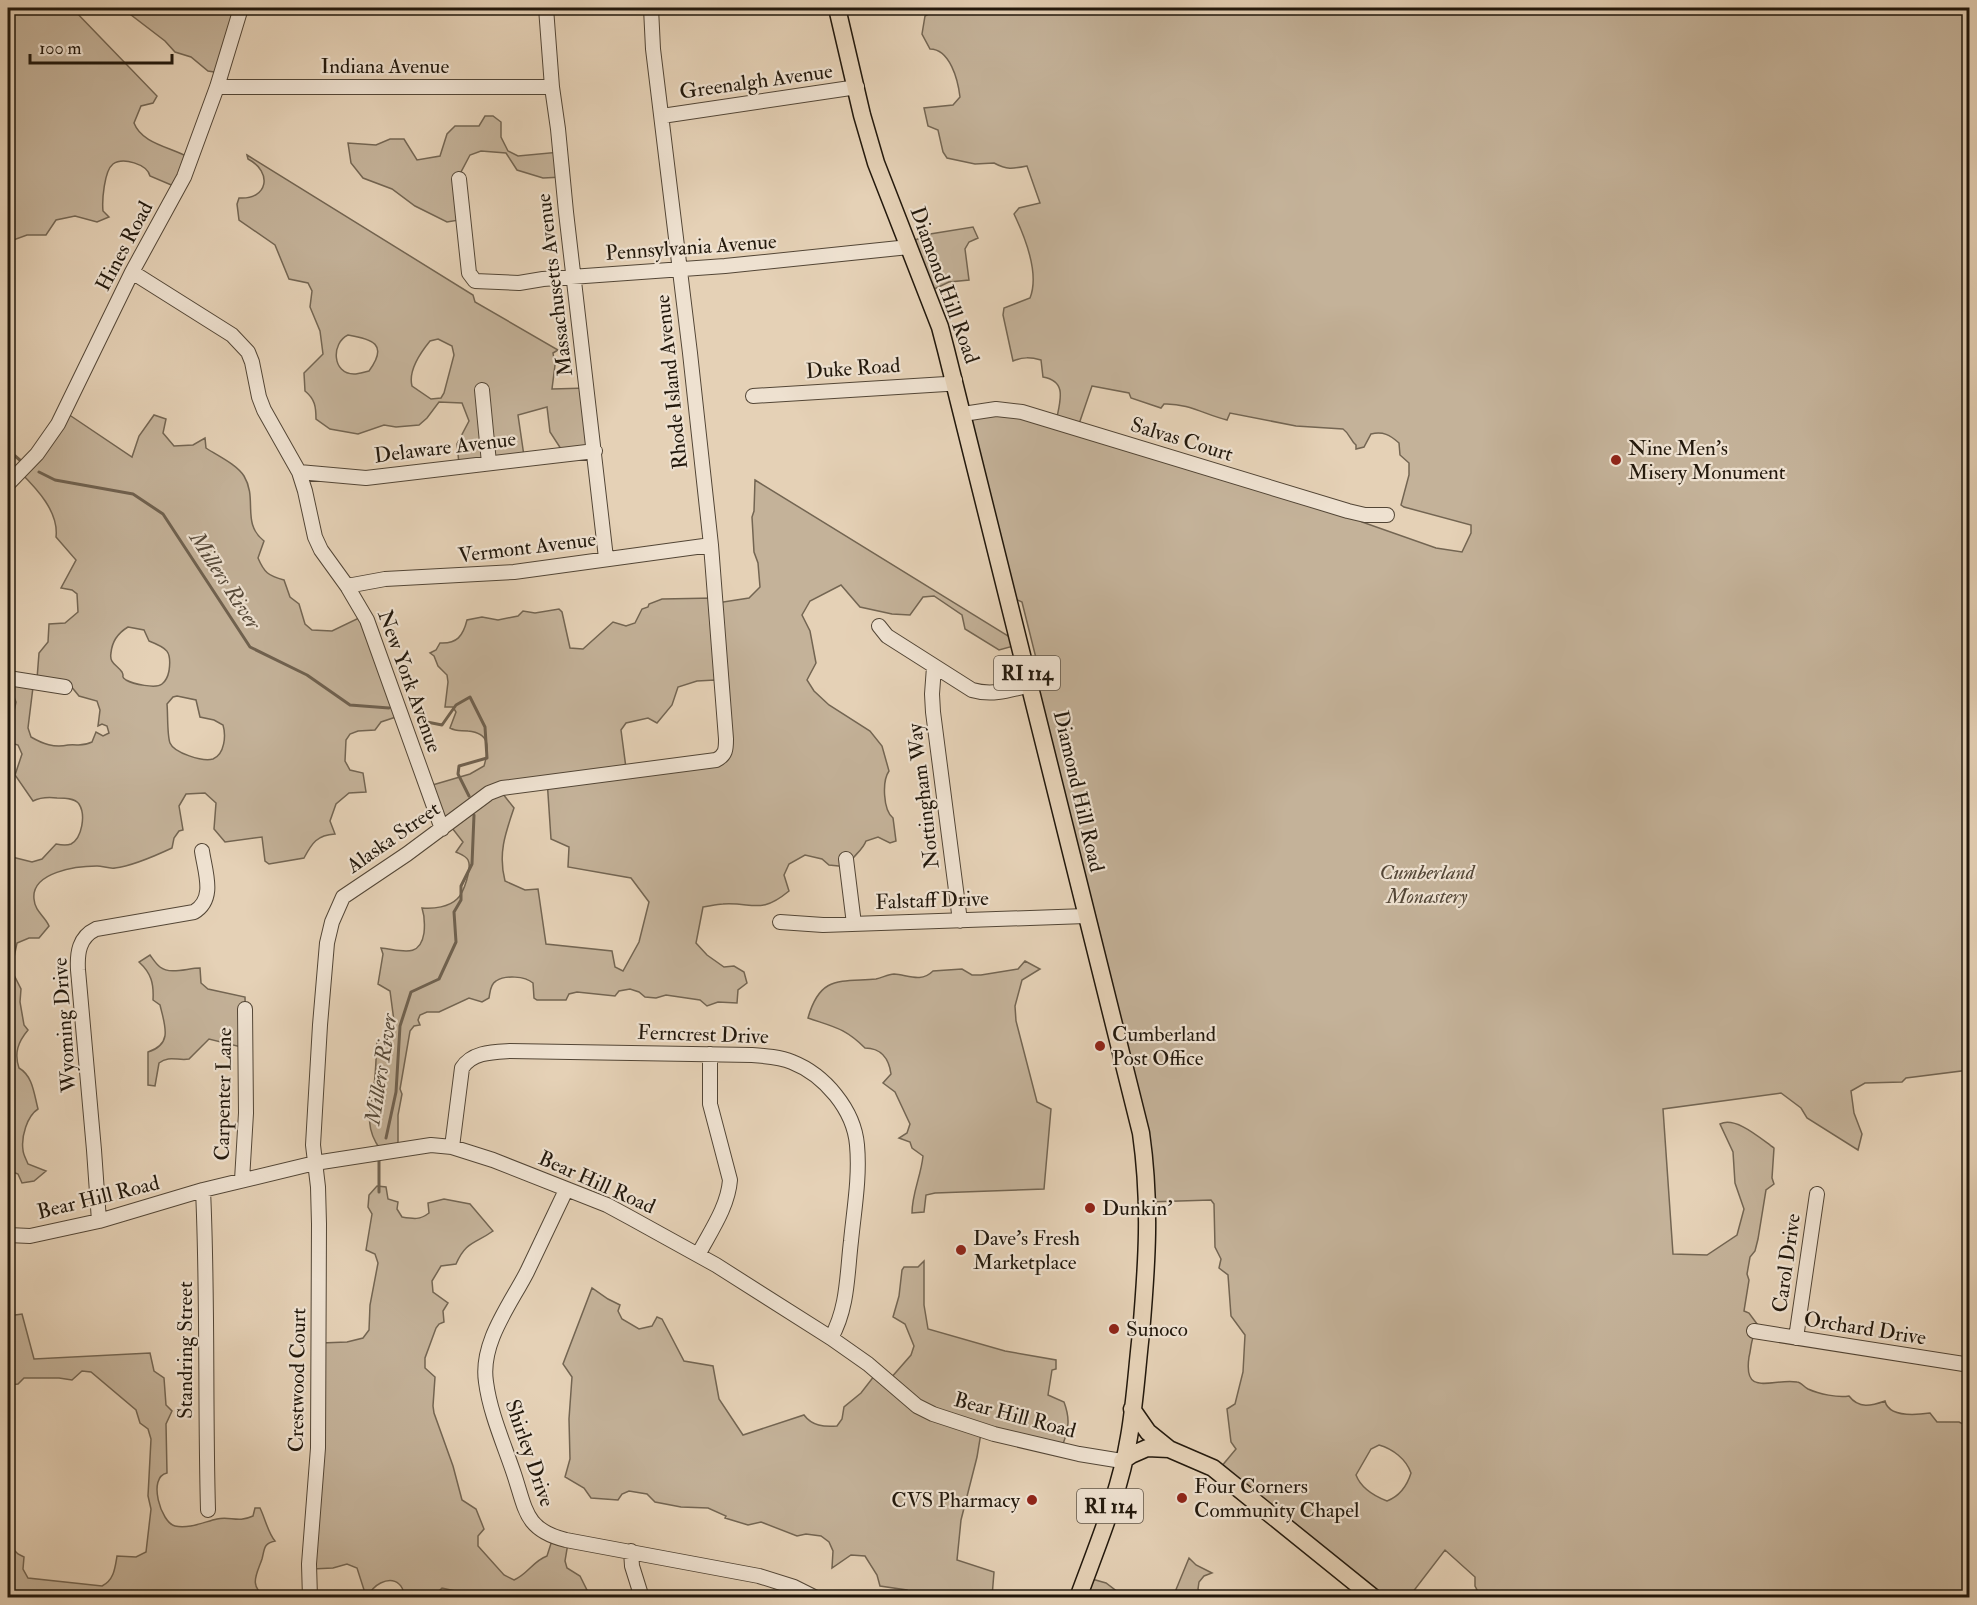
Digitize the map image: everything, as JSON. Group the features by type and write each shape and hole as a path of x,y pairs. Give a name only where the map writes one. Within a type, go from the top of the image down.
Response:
{"main road":[{"name":"Diamond Hill Road","path":"837,8 862,115 876,163 940,327 1141,1133 1147,1179 1148,1244 1129,1438 1106,1519 1078,1598"},
{"path":"1132,1409 1148,1432 1169,1449 1213,1468 1374,1598"},
{"path":"1122,1461 1147,1448 1169,1449"}],"street":[{"name":"Hines Road","path":"8,484 47,442 58,424 132,272 189,166 217,87 241,8"},
{"name":"Massachusetts Avenue","path":"546,8 552,87 606,558"},
{"name":"Rhode Island Avenue","path":"651,8 653,49 711,545 726,739 725,753"},
{"name":"Indiana Avenue","path":"217,87 552,87"},
{"name":"Greenalgh Avenue","path":"662,116 857,87"},
{"name":"Pennsylvania Avenue","path":"459,179 469,273 475,281 519,283 909,247"},
{"name":"New York Avenue","path":"132,272 232,335 241,343 252,362 259,397 270,422 299,472 306,490 315,537 321,550 360,605 371,629 442,829"},
{"name":"Duke Road","path":"753,396 946,384 954,380"},
{"path":"482,390 489,464"},
{"name":"Salvas Court","path":"963,414 996,409 1022,412 1348,512 1387,515"},
{"name":"Delaware Avenue","path":"299,472 366,478 595,451"},
{"name":"Vermont Avenue","path":"347,586 386,579 514,572 711,545"},
{"path":"879,626 888,636 972,690 994,693 1030,685"},
{"name":"Nottingham Way","path":"934,667 933,712 960,921"},
{"path":"8,678 65,687"},
{"name":"Alaska Street","path":"315,1163 313,1145 326,954 332,922 343,897 442,829 489,793 502,788 716,759 725,753"},
{"name":"Wyoming Drive","path":"99,1221 78,970 79,948 86,935 96,929 194,912 201,908 208,896 202,851"},
{"path":"846,859 854,924"},
{"name":"Falstaff Drive","path":"780,922 823,925 1086,916"},
{"name":"Carpenter Lane","path":"242,1180 246,1113 245,1009"},
{"name":"Ferncrest Drive","path":"452,1147 462,1068 466,1061 481,1054 510,1051 752,1055 779,1058 803,1067 836,1096 853,1126 857,1143 858,1169 844,1311 831,1338"},
{"path":"698,1255 729,1193 730,1180 712,1117 710,1054"},
{"name":"Bear Hill Road","path":"8,1235 30,1236 99,1221 203,1190 315,1163 431,1145 452,1147 493,1160 607,1205 698,1255 831,1338 868,1364 917,1406 933,1414 994,1434 1079,1454 1122,1461"},
{"name":"Crestwood Court","path":"310,1598 309,1564 318,1448 319,1224 315,1163"},
{"name":"Standring Street","path":"203,1190 207,1280 208,1510"},
{"name":"Shirley Drive","path":"566,1190 493,1336 486,1366 485,1381 490,1404 525,1508 534,1525 550,1536 759,1576 779,1581 812,1596"},
{"name":"Carol Drive","path":"1796,1338 1817,1194"},
{"name":"Orchard Drive","path":"1754,1331 1970,1365"},
{"path":"631,1551 632,1566 642,1598"}],"green space":[{"path":"8,8 72,8 157,96 153,103 141,106 134,123 143,136 190,158 176,187 150,176 140,165 117,162 110,168 104,186 103,211 109,217 97,222 75,216 56,220 46,235 27,235 8,242"},
{"path":"122,8 240,8 220,73 208,71 191,57 175,52 165,41"},
{"name":"Cumberland Monastery","path":"939,8 1969,8 1969,1070 1906,1078 1902,1082 1865,1083 1851,1091 1854,1113 1862,1134 1858,1150 1807,1118 1801,1108 1781,1093 1663,1109 1673,1254 1707,1255 1737,1235 1744,1209 1735,1183 1733,1152 1720,1124 1726,1122 1741,1126 1774,1148 1772,1178 1774,1184 1766,1190 1758,1239 1755,1251 1750,1257 1747,1274 1749,1280 1744,1311 1749,1313 1760,1328 1754,1335 1751,1345 1748,1370 1750,1378 1761,1383 1798,1382 1818,1392 1834,1396 1849,1396 1861,1405 1885,1401 1897,1413 1911,1415 1930,1413 1937,1422 1959,1422 1969,1427 1969,1597 1481,1597 1475,1586 1475,1577 1445,1550 1409,1597 1374,1597 1221,1467 1236,1449 1231,1442 1227,1409 1235,1404 1243,1372 1245,1335 1231,1316 1228,1275 1219,1268 1221,1259 1215,1247 1214,1204 1211,1200 1148,1202 1034,686 1043,686 1022,602 1011,597 964,411 1057,417 1059,386 1043,377 1041,360 1027,358 1013,361 1003,315 1004,308 1030,298 1033,288 1030,255 1014,214 1019,208 1040,203 1027,166 1010,168 994,163 975,164 947,158 943,152 938,130 928,126 924,108 953,105 960,97 955,74 948,60 937,50 930,49 922,34 925,16","holes":["1092,386 1129,393 1131,398 1161,408 1164,404 1181,405 1227,420 1230,413 1296,426 1343,429 1356,445 1356,449 1364,447 1371,434 1386,434 1399,443 1400,455 1409,463 1409,475 1401,505 1471,525 1471,533 1462,552 1436,548 1362,522 1363,510 1079,424","1379,1445 1398,1455 1406,1463 1411,1473 1402,1490 1387,1501 1368,1491 1356,1475 1371,1449"]},
{"path":"485,116 493,116 501,122 501,137 508,151 518,156 560,152 563,177 543,178 517,170 506,153 481,151 470,155 460,174 465,219 447,222 415,206 392,189 363,178 351,163 348,143 376,145 390,139 404,139 417,160 440,156 447,134 455,126 479,126"},
{"path":"247,155 473,295 475,302 558,350 553,353 555,365 552,389 587,388 594,445 561,449 550,432 547,407 518,415 524,456 459,464 457,444 469,421 462,403 439,402 419,425 396,427 384,425 358,434 330,429 316,419 314,404 305,391 304,373 323,354 320,331 310,307 312,291 308,283 289,279 275,245 239,220 237,204 239,198 256,195 264,184 261,171 248,159","holes":["348,335 375,344 378,355 369,371 356,374 347,373 338,364 336,358 339,344","438,339 452,346 454,355 444,393 441,398 431,399 412,386 411,380 416,362 426,345"]},
{"path":"973,227 978,238 969,242 965,249 969,280 949,282 930,291 908,243 930,234"},
{"path":"65,412 132,457 139,436 154,415 166,419 163,433 174,446 193,445 205,438 206,448 227,461 244,476 250,493 253,526 264,541 258,558 265,570 270,575 284,580 290,597 299,604 305,624 312,630 332,631 363,616 402,715 381,722 375,730 350,734 346,740 345,761 350,770 363,773 366,792 349,793 336,804 330,821 335,834 324,836 316,841 304,858 269,864 265,861 262,837 225,842 214,829 216,803 205,793 186,794 179,806 183,830 179,831 174,838 172,848 129,865 113,868 97,866 67,869 40,882 35,890 34,899 38,911 49,926 39,938 29,938 17,943 13,973 21,989 20,1002 24,1025 28,1030 18,1048 18,1063 19,1068 24,1071 30,1081 38,1109 26,1127 23,1152 28,1164 46,1171 34,1181 22,1183 18,1174 8,1170 8,856 32,862 42,859 56,844 71,844 80,832 82,814 79,804 69,799 51,797 33,801 15,775 22,754 18,745 8,742 8,726 12,720 16,702 15,678 34,679 28,728 31,737 53,746 83,745 92,742 96,732 103,736 109,733 107,726 102,724 98,726 100,710 97,701 79,696 70,685 37,679 39,653 48,642 49,624 65,623 78,612 77,594 72,590 61,588 76,560 56,537 54,519 46,502 20,472","holes":["128,627 144,630 149,641 167,651 170,659 169,671 162,684 150,686 129,682 123,678 122,672 112,662 111,653 114,641","177,696 196,700 200,717 223,725 224,739 217,757 208,760 189,756 177,750 170,743 167,704"]},
{"path":"755,480 1021,644 999,650 965,629 962,615 934,596 923,597 910,615 892,614 860,607 841,585 810,601 802,615 810,631 816,663 807,680 814,691 829,705 870,731 882,746 889,771 885,781 885,802 893,818 896,841 890,843 878,837 866,841 848,867 829,865 822,859 805,855 789,864 784,875 789,891 771,903 757,906 723,904 703,907 696,943 707,955 724,967 734,966 744,972 747,983 738,990 737,1003 718,1002 707,1006 700,1000 666,995 656,998 645,997 630,989 619,991 615,996 577,992 569,994 566,1000 537,1000 534,998 533,983 525,979 510,977 494,982 489,998 482,1002 469,998 439,1012 427,1012 420,1015 418,1020 420,1025 414,1026 410,1031 400,1089 402,1094 398,1115 398,1147 380,1149 370,1126 377,1042 388,1038 394,1021 390,991 378,984 383,954 381,948 414,950 422,941 424,933 422,908 446,906 457,899 462,892 467,880 469,864 466,857 456,852 463,842 449,824 443,825 429,786 470,774 484,766 487,754 487,743 481,735 450,728 456,712 453,707 445,707 447,675 430,653 436,650 440,643 451,642 458,638 467,620 482,617 498,620 518,616 523,611 535,613 559,609 562,612 570,648 583,649 613,622 626,626 635,623 642,609 662,599 714,598 717,603 749,598 760,587 758,563 754,552 752,517","holes":["715,680 723,754 626,768 621,730 626,723 648,718 657,723 672,705 678,687 697,681","547,779 551,839 569,847 568,867 631,878 649,902 639,942 623,971 615,967 612,951 546,944 538,889 525,890 505,881 502,853 514,808 499,789"]},
{"path":"150,955 160,967 169,971 200,968 201,983 208,989 245,997 246,1040 241,1047 209,1039 189,1059 170,1059 159,1063 155,1086 148,1085 148,1052 161,1044 165,1027 160,1005 153,1000 151,979 139,962"},
{"path":"1025,961 1040,969 1022,980 1015,1006 1016,1021 1037,1102 1051,1109 1044,1189 935,1193 926,1195 924,1212 912,1213 913,1198 923,1156 912,1148 910,1142 899,1138 907,1133 910,1124 895,1092 883,1083 891,1074 888,1064 880,1052 865,1048 845,1032 808,1018 813,1004 825,988 842,981 876,979 894,974 924,977 933,971 962,969 972,975 981,975 1018,969"},
{"path":"377,1186 386,1187 388,1199 398,1202 397,1209 402,1217 423,1217 429,1213 428,1203 444,1199 470,1204 493,1231 467,1247 456,1264 441,1266 432,1281 433,1292 448,1303 443,1311 444,1322 436,1328 425,1358 425,1368 435,1377 434,1413 453,1466 462,1500 476,1509 484,1529 478,1536 478,1546 504,1575 514,1580 547,1556 554,1534 569,1537 565,1561 567,1568 580,1576 591,1594 590,1597 459,1597 455,1591 442,1588 433,1597 405,1597 400,1585 385,1581 373,1589 369,1597 363,1597 365,1593 357,1568 347,1564 333,1568 312,1569 321,1343 347,1342 363,1338 369,1330 370,1305 378,1263 375,1254 366,1250 372,1214 368,1207 369,1195"},
{"path":"924,1261 924,1305 928,1329 1005,1351 1056,1360 1056,1369 1052,1370 1048,1395 1064,1402 1067,1413 1068,1428 1063,1444 982,1427 961,1520 957,1560 994,1572 992,1597 913,1596 907,1590 880,1586 877,1575 865,1556 851,1555 832,1568 833,1551 829,1542 821,1536 806,1534 797,1536 761,1522 748,1525 725,1518 726,1516 708,1508 681,1507 655,1502 647,1494 629,1491 622,1494 618,1500 591,1498 584,1488 565,1477 570,1459 569,1419 572,1377 563,1364 592,1288 620,1305 618,1311 622,1319 639,1329 652,1326 657,1317 662,1319 684,1361 713,1366 719,1399 743,1435 804,1415 811,1422 819,1425 837,1426 842,1419 844,1407 861,1393 878,1371 890,1379 911,1355 914,1346 905,1324 893,1317 899,1296 902,1270 904,1267 918,1267"},
{"path":"22,1314 34,1359 150,1353 154,1371 164,1378 166,1405 172,1411 166,1424 167,1473 161,1476 157,1491 161,1509 170,1523 180,1527 222,1518 248,1518 253,1516 255,1508 260,1508 268,1530 275,1541 265,1547 255,1580 257,1589 266,1597 119,1598 59,1591 57,1597 8,1597 8,1524 14,1527 12,1548 24,1557 23,1569 28,1578 102,1586 115,1569 117,1556 136,1557 146,1552 151,1509 148,1496 151,1439 148,1429 140,1423 136,1410 91,1372 82,1371 72,1380 24,1378 18,1384 8,1385 8,1316"},
{"path":"1189,1558 1196,1565 1212,1573 1204,1576 1199,1582 1198,1589 1204,1597 1176,1597 1175,1592"},
{"path":"1085,1577 1106,1583 1122,1595 1129,1597 1077,1598"}],"waterway":[{"name":"Millers River","path":"8,450 21,461"},
{"name":"Millers River","path":"39,472 55,480 133,494 163,514 250,647 307,675 350,705 389,708"},
{"name":"Millers River","path":"412,707 427,722 442,725 456,705 470,697 485,727 487,758 459,766 458,774 469,796"},
{"name":"Millers River","path":"386,1138 396,1092 400,1026 411,992 439,979 456,942 454,912 461,900 461,886 472,864 474,815"},
{"name":"Millers River","path":"379,1160 379,1192"}],"place":[{"name":"Nine Men's Misery Monument","path":"1616,460"},
{"name":"Cumberland Post Office","path":"1100,1046"},
{"name":"Dunkin'","path":"1090,1208"},
{"name":"Dave's Fresh Marketplace","path":"961,1250"},
{"name":"Sunoco","path":"1114,1329"},
{"name":"Four Corners Community Chapel","path":"1182,1498"},
{"name":"CVS Pharmacy","path":"1032,1500"}]}
